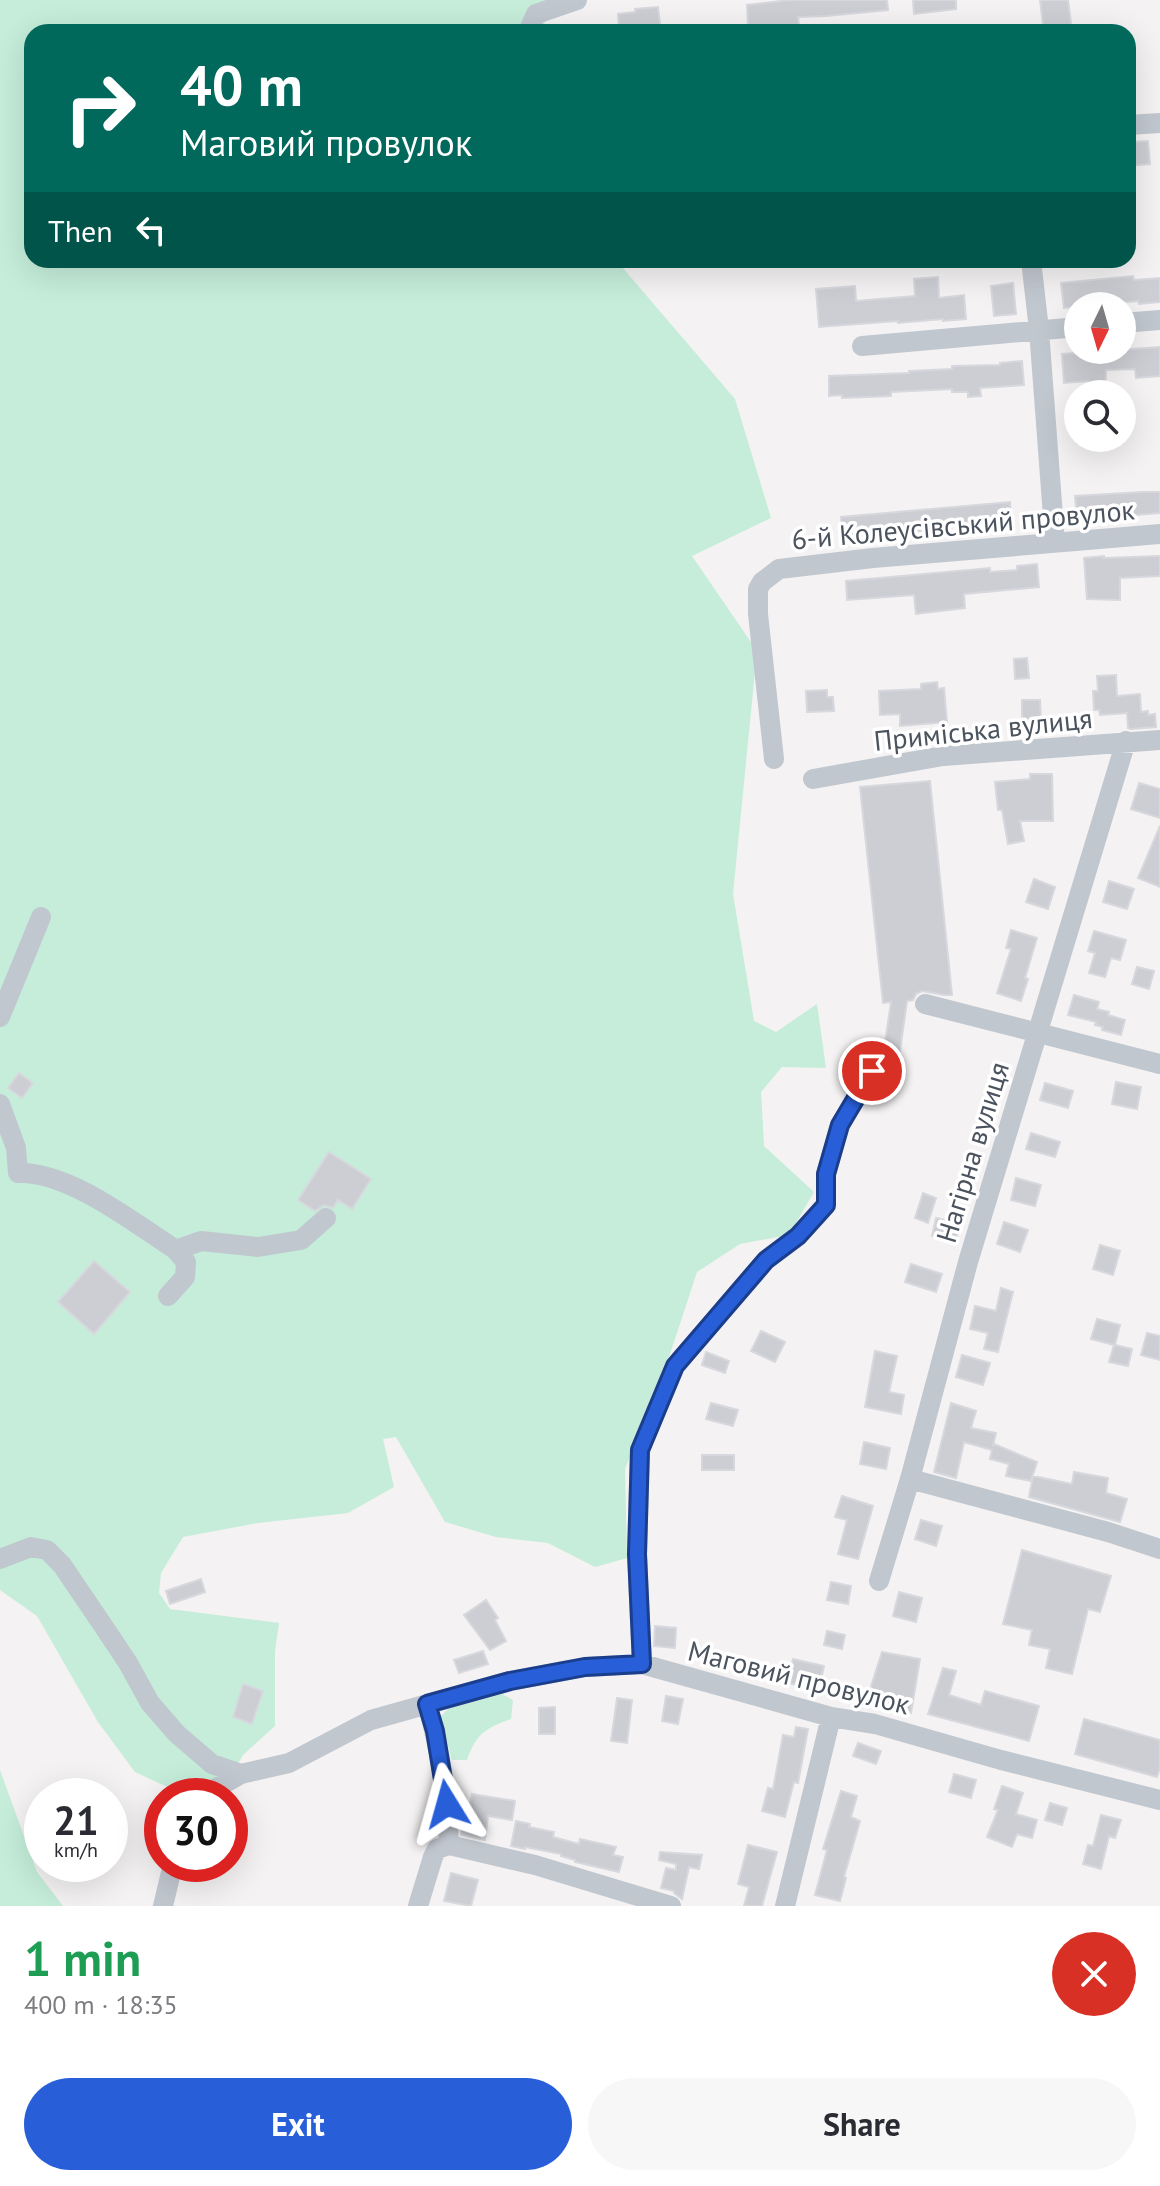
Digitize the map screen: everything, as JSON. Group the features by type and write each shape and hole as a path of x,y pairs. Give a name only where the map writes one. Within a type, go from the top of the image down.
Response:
{"street":[{"path":"532,24 536,14 577,0"},
{"path":"1136,124 1160,123"},
{"path":"1032,268 1055,543"},
{"path":"1136,322 1160,320"},
{"path":"862,346 1064,328"},
{"name":"6-й Колеусівський провулок","path":"774,759 758,589 779,569 1160,534"},
{"name":"Приміська вулиця","path":"813,779 943,756 1160,740"},
{"name":"Нагірна вулиця","path":"879,1581 910,1479 968,1262 1126,741"},
{"path":"0,1017 41,917"},
{"path":"925,1004 1160,1064"},
{"path":"642,1664 637,1554 640,1450 675,1366 766,1260 798,1236 826,1205 826,1174 840,1125 872,1071"},
{"path":"0,1104 16,1148 18,1173 32,1173 77,1188 176,1250 186,1262 185,1277 168,1296"},
{"path":"176,1250 201,1241 258,1247 301,1240 326,1218"},
{"path":"910,1479 1160,1549"},
{"path":"0,1559 31,1547 47,1550 62,1565 128,1663 150,1703 177,1734 212,1764 241,1774"},
{"name":"Маговий провулок","path":"234,1778 289,1763 371,1720 427,1704 510,1681 585,1667 642,1664 831,1717 875,1724 1160,1800"},
{"path":"427,1704 443,1776 449,1845"},
{"path":"785,1906 831,1717"},
{"path":"418,1906 437,1849 449,1845 535,1865 671,1906"},
{"path":"163,1906 169,1882"}],"green space":[{"path":"0,0 558,0 544,24 24,24 24,268 623,268 735,399 771,518 692,556 757,651 733,894 754,1021 776,1032 817,1004 826,1068 782,1067 761,1092 764,1146 814,1192 789,1235 740,1244 697,1272 671,1351 625,1469 627,1558 595,1567 548,1543 496,1537 445,1522 396,1437 383,1439 394,1487 348,1513 258,1523 183,1537 161,1573 159,1593 170,1609 279,1623 275,1651 275,1726 243,1755 230,1778 148,1778 135,1772 98,1722 37,1616 0,1590"},
{"path":"502,1694 513,1700 511,1719 483,1733 467,1760 452,1760 440,1717 449,1708"},
{"path":"0,1770 24,1836 24,1882 45,1882 63,1906 0,1906"}],"building":[{"path":"789,0 887,0 888,10 798,17 799,24 748,24 747,5"},
{"path":"913,0 956,0 956,9 914,14"},
{"path":"1040,0 1068,0 1071,24 1043,24"},
{"path":"658,7 660,24 619,24 618,14 635,12 635,9"},
{"path":"1148,141 1150,164 1136,165 1136,142"},
{"path":"1133,276 1134,280 1160,278 1160,302 1139,304 1136,292 1064,292 1064,308 1061,283"},
{"path":"938,277 939,298 964,295 966,319 819,327 816,289 855,286 856,301 915,296 914,279"},
{"path":"1013,283 1016,314 994,316 991,286"},
{"path":"1160,347 1160,376 1136,378 1135,369 1106,370 1106,380 1064,380 1064,383 1062,354 1064,364 1136,364 1136,349"},
{"path":"1022,361 1024,385 980,388 981,396 968,397 968,392 952,392 952,389 891,392 891,396 829,396 829,376 909,373 952,369 952,366 1000,365"},
{"path":"1160,492 1160,513 1077,520 1075,496"},
{"path":"1010,502 1011,520 843,537 841,517"},
{"path":"1160,556 1160,576 1120,578 1120,600 1087,599 1084,558"},
{"path":"1037,564 1039,587 964,594 965,608 916,614 914,595 847,600 846,581 990,568 990,572 1017,570 1017,566"},
{"path":"1027,658 1029,678 1015,679 1014,659"},
{"path":"1116,675 1117,696 1140,694 1141,712 1155,714 1156,727 1131,729 1128,728 1127,713 1100,715 1099,710 1094,710 1093,691 1098,691 1097,676"},
{"path":"937,682 938,689 944,688 947,722 900,726 900,714 880,715 879,691 921,689 921,684"},
{"path":"827,690 827,697 833,697 834,711 807,712 806,691"},
{"path":"1022,700 1040,700 1041,720 1022,720"},
{"path":"1030,774 1052,774 1053,821 1020,821 1024,841 1008,844 1002,810 998,810 995,782 1030,779"},
{"path":"930,781 952,995 922,991 913,1000 907,1001 896,1079 884,1077 882,1063 891,1002 883,1003 860,787"},
{"path":"1139,783 1160,789 1160,818 1131,809"},
{"path":"1160,826 1160,887 1138,878"},
{"path":"1034,879 1055,887 1048,909 1026,902"},
{"path":"1109,881 1134,889 1127,909 1103,902"},
{"path":"1011,930 1037,938 1021,1001 997,993 1011,949 1006,948"},
{"path":"1094,931 1126,940 1120,960 1111,958 1105,977 1089,973 1095,953 1088,951"},
{"path":"1137,967 1154,971 1149,989 1132,984"},
{"path":"1074,995 1099,1002 1097,1009 1125,1020 1121,1035 1102,1030 1103,1027 1095,1025 1096,1022 1068,1015"},
{"path":"19,1073 33,1083 22,1098 8,1088"},
{"path":"1116,1082 1141,1087 1137,1109 1112,1104"},
{"path":"1045,1083 1073,1091 1068,1108 1040,1100"},
{"path":"1031,1133 1060,1142 1055,1157 1026,1149"},
{"path":"329,1152 371,1179 352,1209 338,1200 333,1208 324,1205 315,1211 298,1200"},
{"path":"1016,1178 1041,1185 1035,1206 1011,1200"},
{"path":"923,1193 936,1198 928,1223 915,1218"},
{"path":"936,1218 960,1223 956,1241 932,1236"},
{"path":"1004,1222 1028,1230 1020,1252 997,1244"},
{"path":"1100,1245 1120,1251 1113,1275 1093,1269"},
{"path":"94,1261 130,1292 94,1334 58,1302"},
{"path":"911,1264 942,1274 936,1292 905,1282"},
{"path":"1001,1288 1013,1292 998,1352 984,1349 988,1333 970,1329 975,1306 996,1311"},
{"path":"1097,1319 1120,1325 1115,1345 1132,1349 1128,1366 1109,1362 1114,1345 1091,1339"},
{"path":"761,1331 785,1342 775,1362 751,1351"},
{"path":"1147,1333 1160,1336 1160,1360 1141,1355"},
{"path":"875,1351 897,1356 889,1392 904,1395 901,1414 865,1407"},
{"path":"706,1352 729,1361 725,1373 702,1365"},
{"path":"962,1355 990,1363 983,1385 956,1377"},
{"path":"711,1403 738,1410 733,1426 706,1419"},
{"path":"951,1403 976,1411 971,1428 996,1433 993,1446 1037,1462 1031,1481 1006,1476 1009,1464 990,1459 992,1450 964,1442 956,1478 934,1472"},
{"path":"864,1442 890,1448 886,1469 860,1464"},
{"path":"702,1455 734,1455 734,1470 702,1470"},
{"path":"1074,1472 1108,1478 1106,1493 1127,1499 1120,1522 1029,1497 1033,1476 1072,1484"},
{"path":"842,1496 873,1506 858,1559 838,1554 847,1520 835,1517"},
{"path":"921,1520 942,1526 936,1546 915,1539"},
{"path":"1022,1550 1111,1576 1100,1612 1088,1609 1072,1674 1046,1668 1050,1649 1029,1645 1032,1630 1003,1624"},
{"path":"201,1579 205,1592 170,1604 166,1591"},
{"path":"831,1582 851,1586 848,1604 827,1600"},
{"path":"899,1592 922,1598 916,1622 893,1616"},
{"path":"486,1600 498,1618 495,1620 506,1641 490,1650 464,1615"},
{"path":"655,1626 676,1628 675,1648 654,1646"},
{"path":"827,1631 845,1635 842,1649 824,1645"},
{"path":"483,1651 488,1664 459,1673 454,1660"},
{"path":"882,1652 920,1659 911,1713 867,1699"},
{"path":"793,1659 824,1666 819,1690 788,1683"},
{"path":"943,1668 956,1671 949,1695 981,1705 985,1691 1039,1706 1029,1741 928,1714"},
{"path":"243,1684 263,1691 252,1724 233,1717"},
{"path":"666,1696 683,1699 678,1724 662,1721"},
{"path":"617,1698 632,1700 627,1743 611,1741"},
{"path":"555,1707 555,1734 539,1734 539,1708"},
{"path":"1084,1719 1160,1740 1157,1777 1075,1754"},
{"path":"796,1727 808,1729 798,1783 794,1782 785,1817 762,1811 768,1788 773,1789 783,1735 794,1737"},
{"path":"858,1743 881,1751 876,1764 853,1756"},
{"path":"954,1774 976,1780 971,1798 949,1792"},
{"path":"1002,1786 1023,1793 1016,1814 1037,1820 1032,1838 1017,1834 1012,1847 987,1837 998,1810 994,1809"},
{"path":"841,1791 857,1796 851,1817 860,1821 840,1901 815,1895 827,1850 823,1849"},
{"path":"472,1794 515,1801 512,1820 488,1816 485,1840 461,1835 462,1821 467,1822"},
{"path":"1050,1803 1067,1808 1062,1825 1045,1820"},
{"path":"1101,1815 1121,1820 1115,1838 1109,1836 1101,1869 1083,1864 1088,1845 1093,1846"},
{"path":"516,1821 554,1832 553,1837 579,1844 580,1839 616,1847 613,1855 623,1857 619,1872 575,1862 561,1854 511,1846"},
{"path":"748,1845 777,1852 762,1906 744,1906 749,1887 738,1884"},
{"path":"660,1852 702,1855 699,1869 689,1867 682,1899 674,1891 661,1888 666,1868 676,1870 676,1864 659,1860"},
{"path":"451,1873 478,1880 471,1906 444,1901"}],"route":[{"path":"447,1804 435,1731 427,1704 510,1681 585,1667 642,1664 637,1554 640,1450 675,1366 766,1260 798,1236 826,1205 826,1174 840,1125 872,1071"}]}
